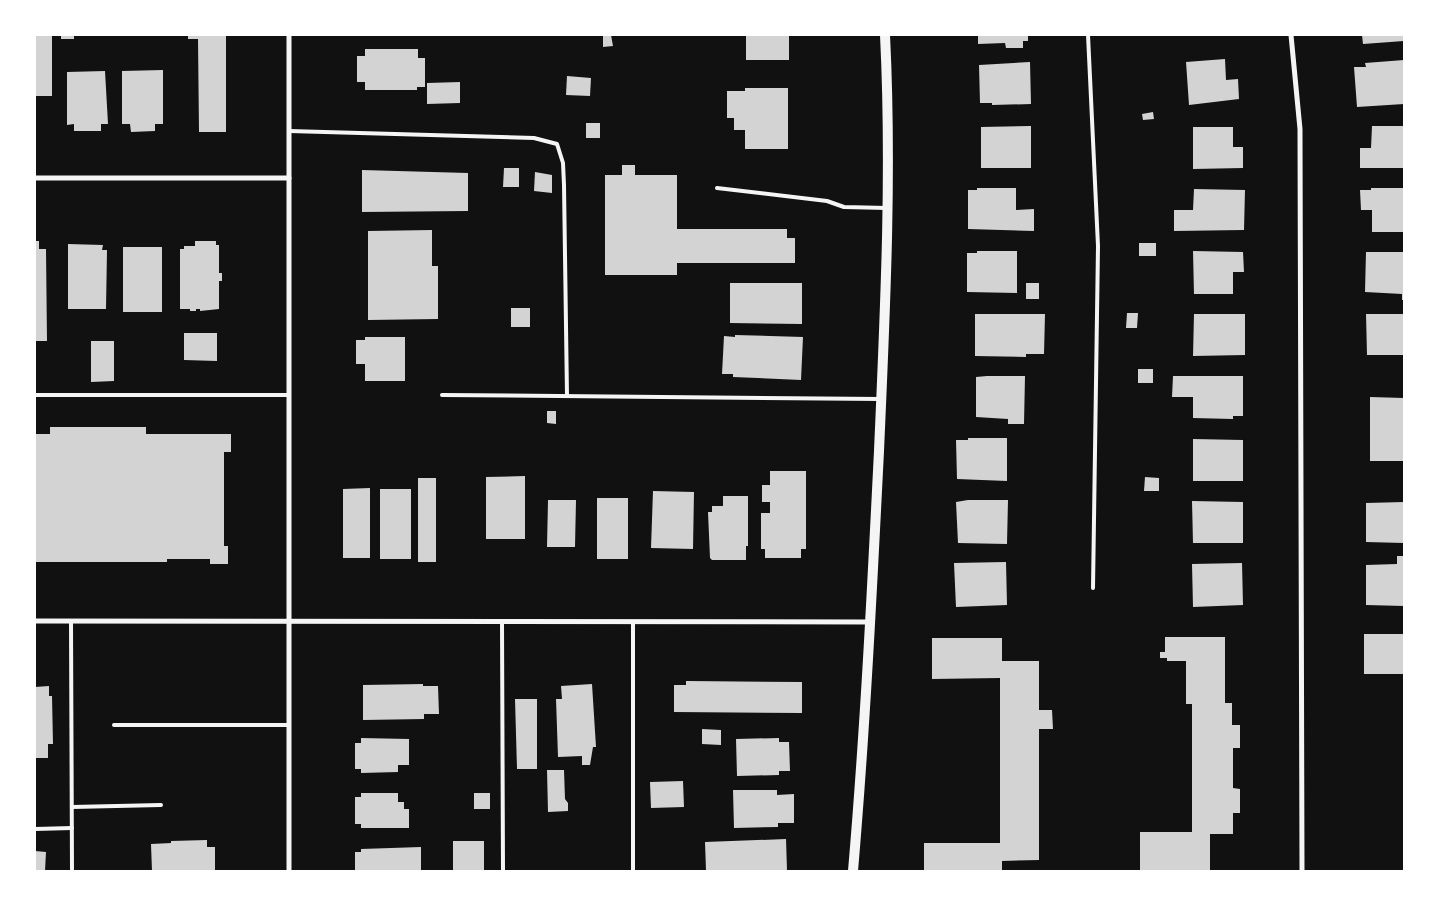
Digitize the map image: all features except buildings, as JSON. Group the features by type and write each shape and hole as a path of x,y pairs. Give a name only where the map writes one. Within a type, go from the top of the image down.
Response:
{"main road":[{"path":"853,871 866,727 881,398 887,208 885,35"}],"street":[{"path":"289,35 289,871"},
{"path":"1291,35 1300,129 1302,871"},
{"path":"35,178 289,178"},
{"path":"35,621 871,622"}],"lane":[{"path":"1088,35 1098,246 1093,588"},
{"path":"289,131 534,138 558,144 564,185 567,396"},
{"path":"717,188 827,201 844,207 887,208"},
{"path":"35,395 289,395"},
{"path":"442,395 881,398"},
{"path":"71,621 72,871"},
{"path":"502,622 503,871"},
{"path":"633,622 633,871"},
{"path":"114,725 289,725"},
{"path":"72,807 161,806"},
{"path":"35,829 72,828"}]}
